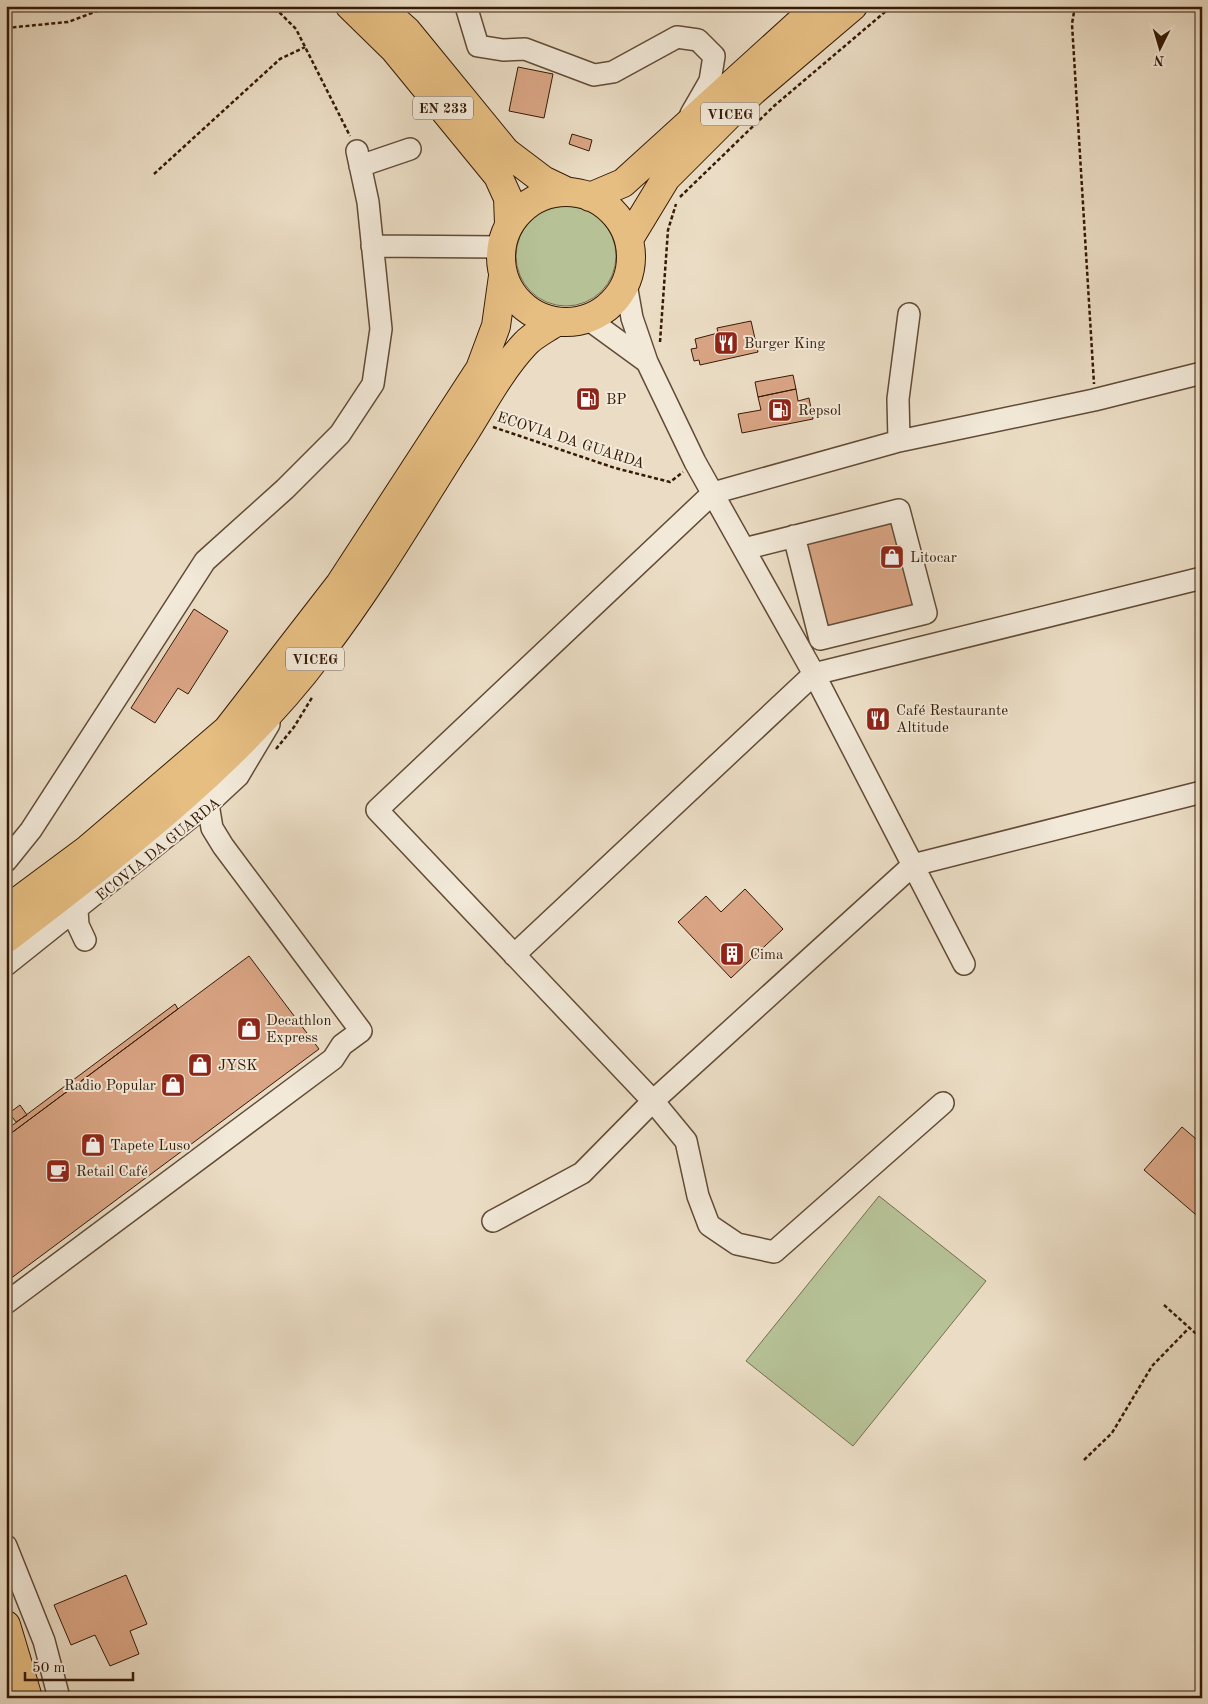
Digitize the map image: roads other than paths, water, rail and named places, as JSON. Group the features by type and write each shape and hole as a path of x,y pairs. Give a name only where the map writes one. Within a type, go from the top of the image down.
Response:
{"main road":[{"name":"EN 233","path":"350,6 394,49 498,176 508,198 505,236"},
{"name":"EN 233","path":"379,6 407,31 506,152 544,180 579,194"},
{"name":"VICEG","path":"579,194 623,183 818,6"},
{"name":"VICEG","path":"629,239 666,178 752,92 853,6"},
{"path":"550,194 579,194 607,207 620,221 629,239 631,254 630,270 626,284 616,299 603,311 588,319 556,322 538,317 523,307 511,293 503,276 500,262 505,236 520,211 534,200 550,194"},
{"name":"VICEG","path":"6,910 88,849 227,730 340,584 480,369 496,326 503,276"},
{"name":"VICEG","path":"6,939 150,827 303,691 322,651 496,383 526,343 556,322"},
{"path":"6,1625 28,1698"}],"street":[{"path":"400,6 440,54 459,94"},
{"path":"466,6 478,46 503,50 525,50 594,74 613,72 677,37 698,40 714,56 710,81 679,134"},
{"path":"6,861 31,830 205,560 285,489 340,434 373,384 381,329 368,202 359,158 410,149"},
{"path":"372,246 505,236"},
{"path":"626,284 632,318 654,356 695,462 814,674 964,964"},
{"path":"900,441 898,399 909,314"},
{"path":"588,319 654,356"},
{"path":"943,1103 774,1252 737,1244 709,1225 698,1196 686,1141 653,1101 376,810 713,493 900,441 1094,400 1202,373"},
{"path":"744,549 794,536 900,510 926,613 820,639 794,536"},
{"path":"514,955 814,674 1202,578"},
{"path":"6,965 208,804 238,776 303,691"},
{"path":"493,1221 582,1173 653,1101 913,865 1202,792"},
{"path":"6,1303 332,1060 342,1045 361,1031 223,846 212,828 208,804"},
{"path":"177,830 206,838 223,846"},
{"path":"58,925 85,940 78,925 76,910"},
{"path":"6,1546 44,1640 59,1698"}],"place":[{"name":"Burger King","path":"726,343"},
{"name":"BP","path":"588,399"},
{"name":"Repsol","path":"780,410"},
{"name":"Litocar","path":"892,557"},
{"name":"Café Restaurante Altitude","path":"878,719"},
{"name":"Cima","path":"732,954"},
{"name":"Decathlon Express","path":"249,1029"},
{"name":"JYSK","path":"200,1065"},
{"name":"Radio Popular","path":"173,1085"},
{"name":"Tapete Luso","path":"93,1145"},
{"name":"Retail Café","path":"58,1171"}]}
